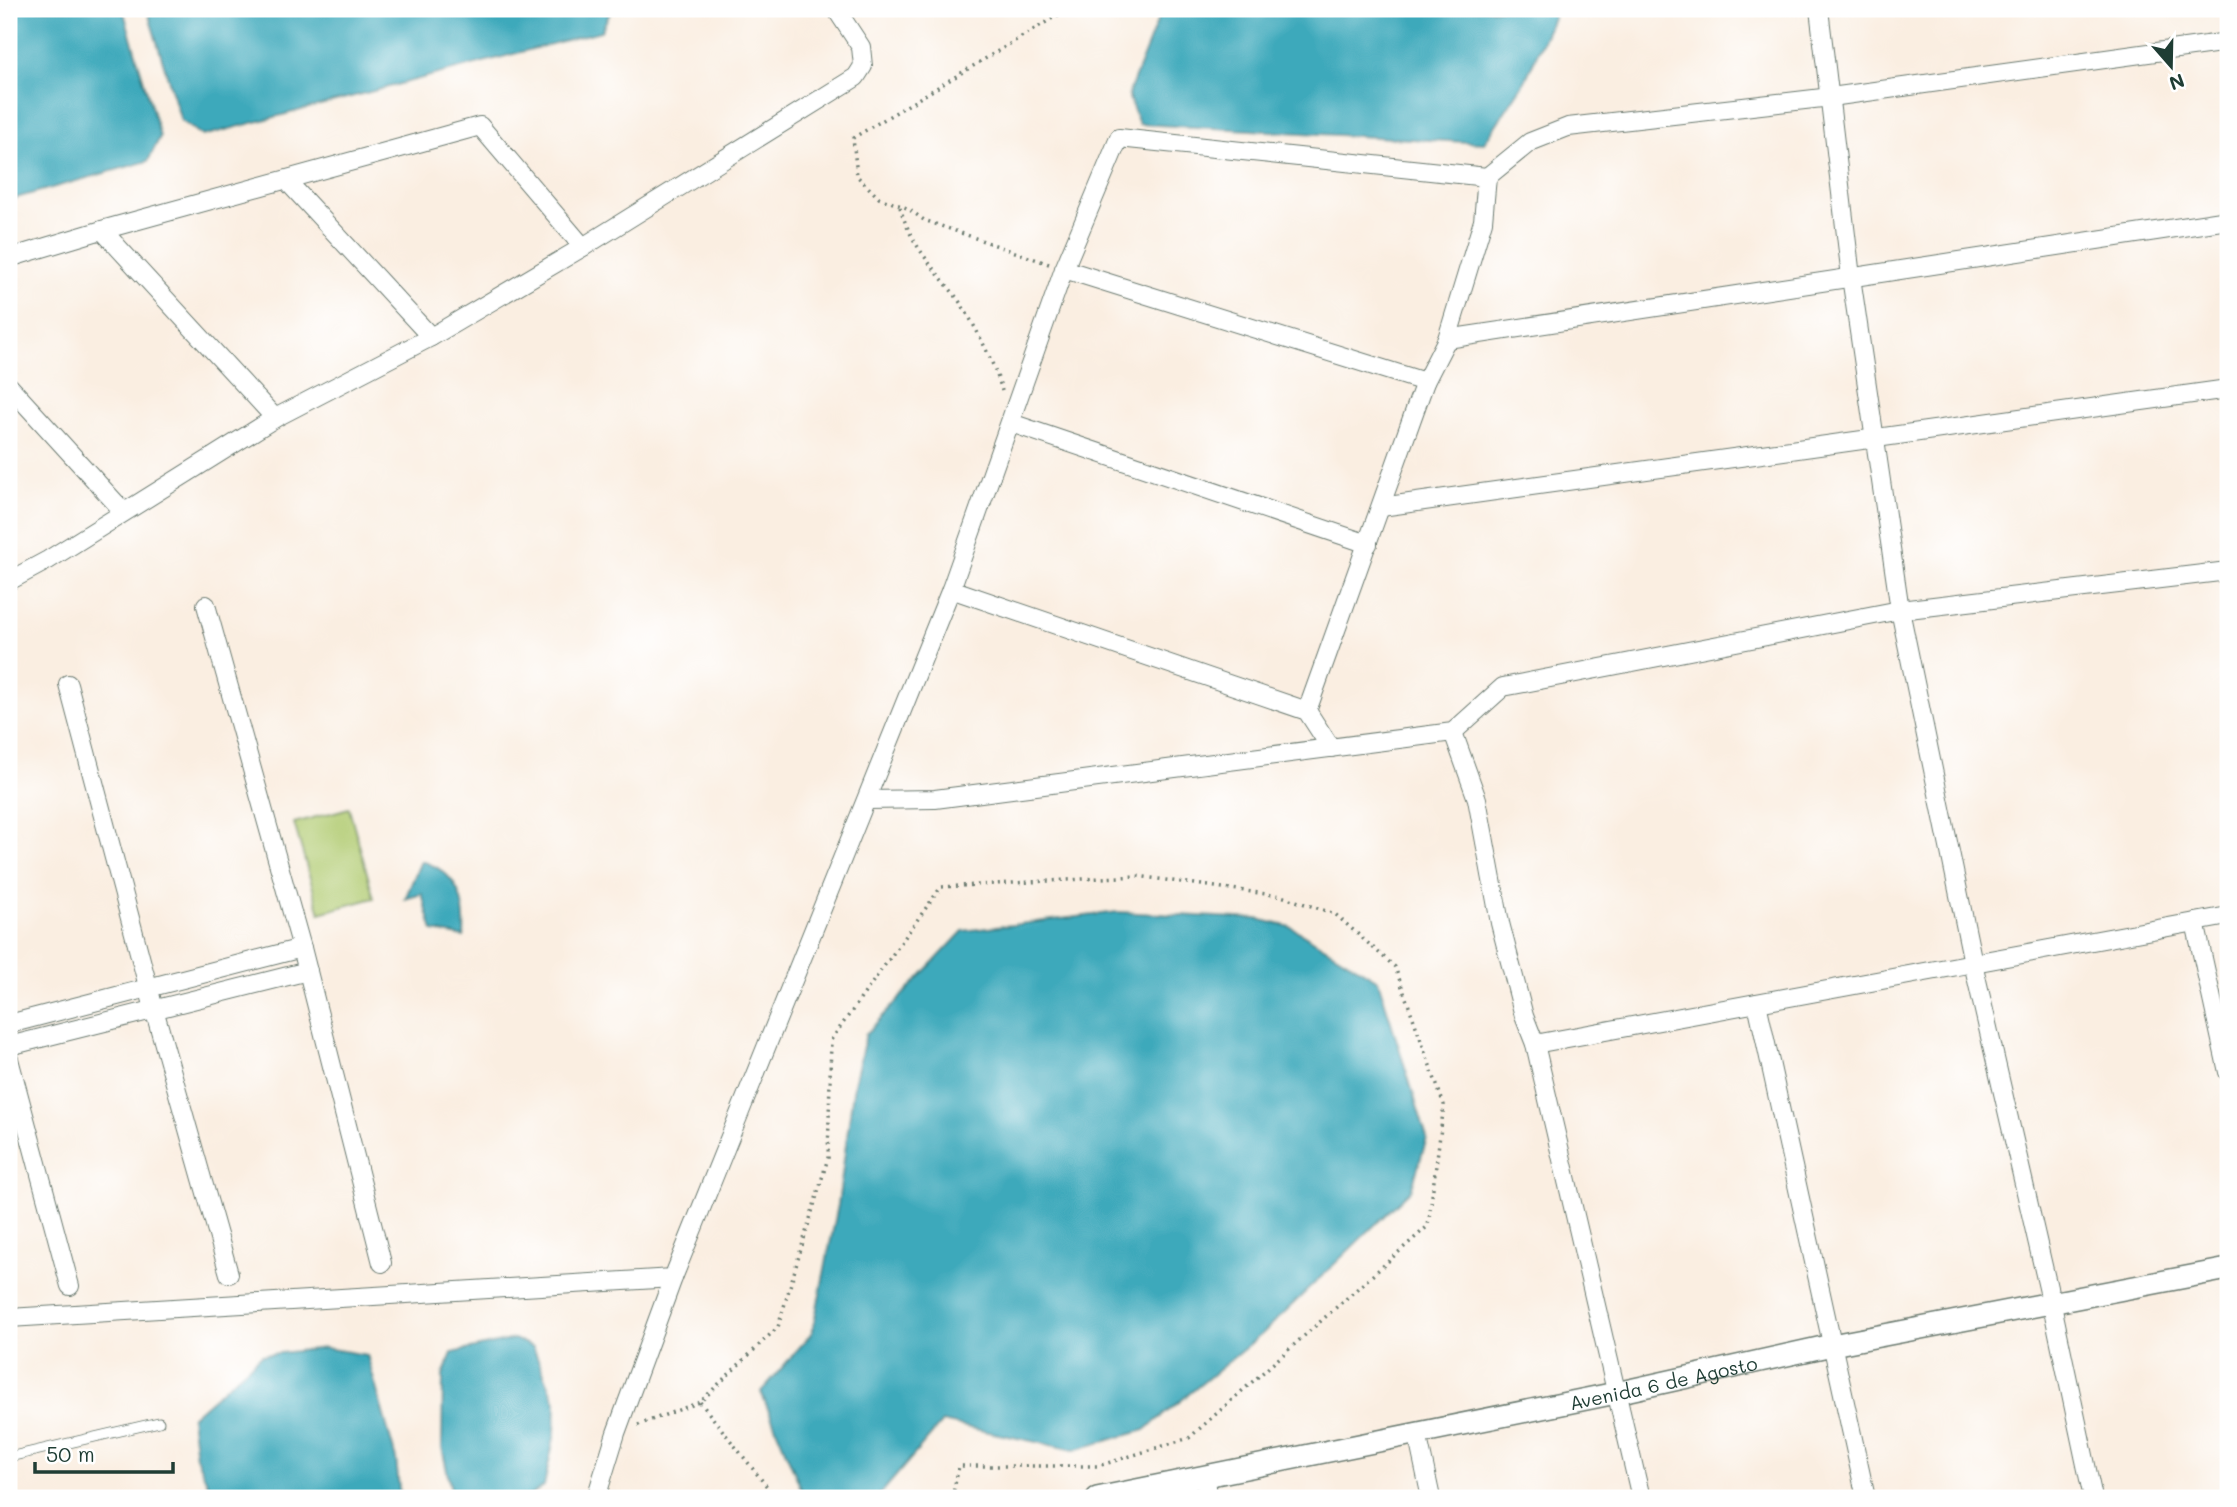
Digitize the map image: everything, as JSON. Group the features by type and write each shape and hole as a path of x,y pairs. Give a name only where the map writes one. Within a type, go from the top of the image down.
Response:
{"street":[{"path":"9,580 48,560 275,418 431,338 856,77 863,66 861,47 836,9"},
{"path":"1819,9 1851,277 1899,610 1973,963 2052,1304 2093,1498"},
{"path":"596,1498 616,1433 673,1278 951,589 1064,269 1119,138 1487,177 1530,142 1568,127 1831,97 2228,42"},
{"path":"9,258 480,127 583,247"},
{"path":"1307,711 1425,382 1447,339 1483,221 1487,177"},
{"path":"287,181 431,338"},
{"path":"1447,339 2228,220"},
{"path":"102,230 275,418"},
{"path":"1064,269 1425,382"},
{"path":"9,386 123,511"},
{"path":"1381,507 2228,390"},
{"path":"1011,424 1368,544"},
{"path":"867,800 935,799 1453,732 1503,687 1899,610 2228,571"},
{"path":"951,589 1307,711 1331,748"},
{"path":"206,606 302,948 382,1263"},
{"path":"68,684 154,1009 229,1274"},
{"path":"1453,732 1477,799 1500,923 1524,1016 1535,1044 1641,1498"},
{"path":"1535,1044 2228,916"},
{"path":"2195,922 2228,1072"},
{"path":"9,1024 302,948"},
{"path":"9,1046 308,971"},
{"path":"1757,1003 1866,1498"},
{"path":"9,1059 70,1286"},
{"name":"Avenida 6 de Agosto","path":"1097,1498 1616,1393 1832,1345 2228,1269"},
{"path":"9,1318 673,1278"},
{"path":"1418,1433 1431,1498"},
{"path":"1204,1476 1208,1498"}],"lane":[{"path":"9,1457 159,1422"}],"path":[{"path":"1064,269 923,220 900,205 879,198 858,176 853,138 1068,9"},
{"path":"900,205 906,228 917,247 969,318 999,381 1011,424"},
{"path":"616,1433 700,1402 778,1326 828,1158 831,1040 941,887 1138,876 1281,897 1335,914 1395,967 1444,1105 1428,1226 1189,1438 1098,1466 959,1466 952,1498"},
{"path":"700,1402 776,1498"}],"green space":[{"path":"349,808 374,898 320,913 294,823"}],"water":[{"path":"9,9 123,9 160,137 148,161 9,200"},
{"path":"147,9 612,9 601,31 203,136 181,121"},
{"path":"1162,9 1557,9 1525,81 1484,143 1139,124 1128,95"},
{"path":"421,861 444,873 458,890 463,912 464,937 433,931 422,894 405,899"},
{"path":"1118,912 1257,919 1291,927 1378,980 1427,1138 1411,1190 1262,1334 1145,1430 1074,1450 942,1422 877,1498 805,1498 761,1392 812,1333 838,1205 854,1084 866,1034 963,931"},
{"path":"514,1339 533,1347 556,1402 555,1433 544,1486 526,1498 456,1498 451,1490 442,1447 443,1375 452,1353"},
{"path":"325,1348 367,1355 396,1459 400,1498 214,1498 196,1457 191,1417 262,1355"}]}
